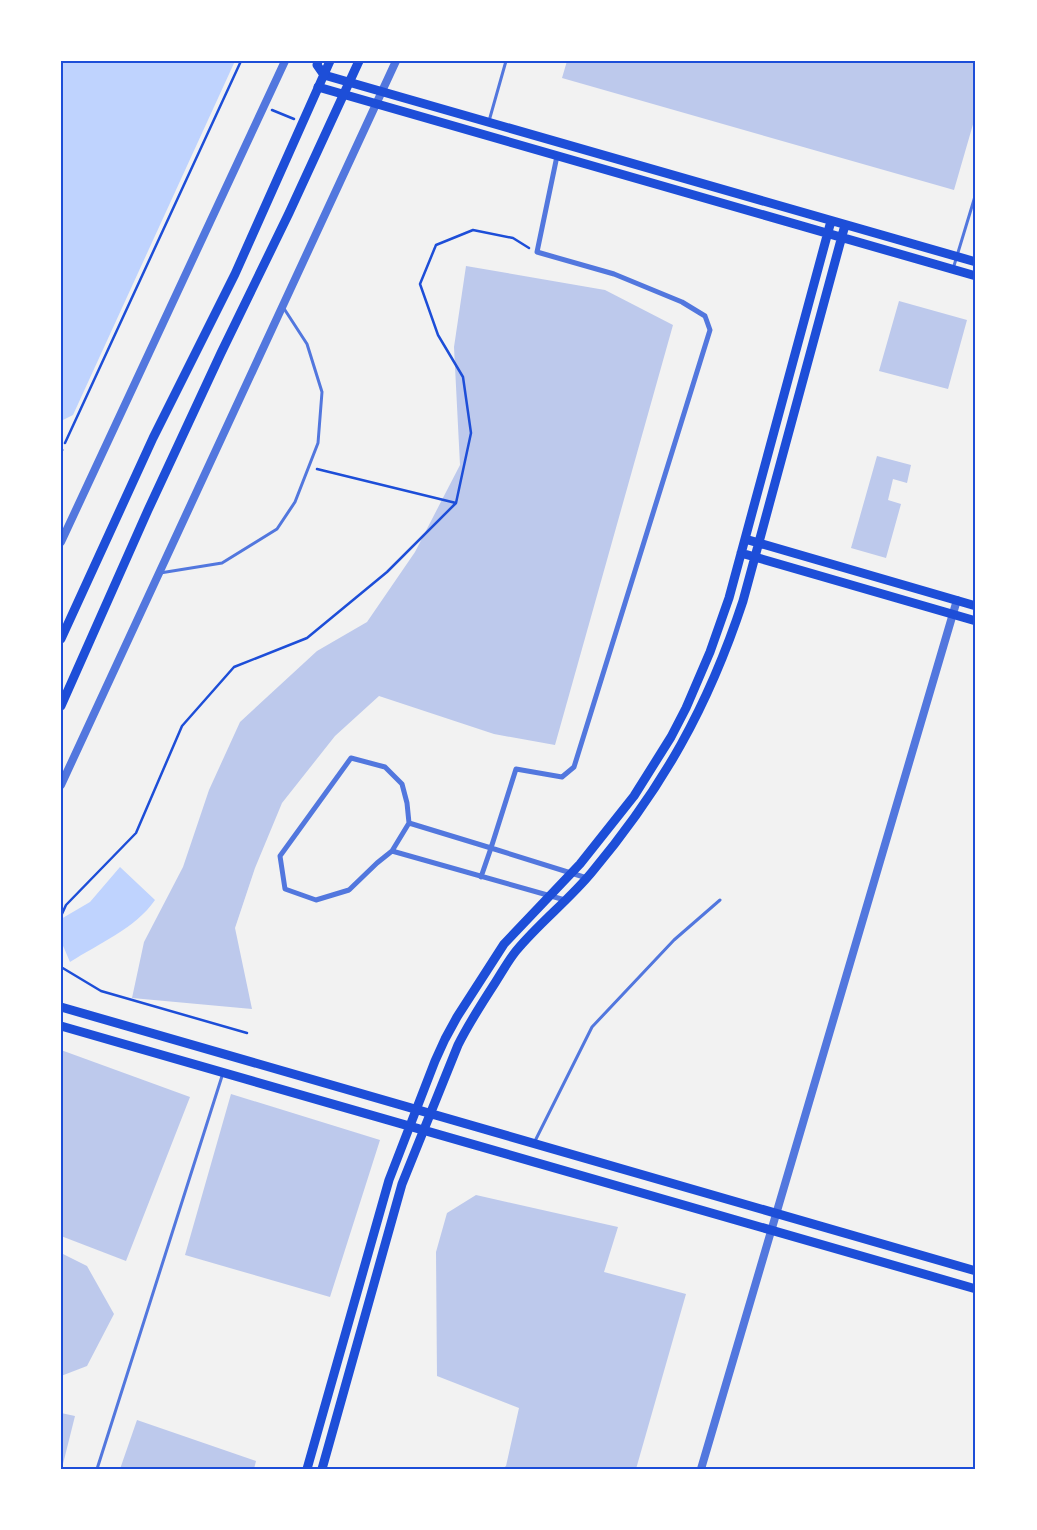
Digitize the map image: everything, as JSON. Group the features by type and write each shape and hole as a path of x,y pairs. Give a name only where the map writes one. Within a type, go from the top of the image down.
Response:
{"main road":[{"path":"318,61 317,65 324,75 976,262"},
{"path":"61,639 153,438 235,274 330,61"},
{"path":"61,706 152,501 359,61"},
{"path":"318,87 976,276"},
{"path":"307,1469 389,1180 435,1061 457,1017 504,944 572,873 634,796 674,730 696,686 729,598 831,221"},
{"path":"322,1469 402,1184 455,1052 477,1011 515,952 587,878 646,804 694,722 724,657 743,602 845,225"},
{"path":"745,539 976,606"},
{"path":"741,554 976,621"},
{"path":"61,1007 976,1271"},
{"path":"61,1026 976,1290"}],"street":[{"path":"61,542 285,61"},
{"path":"61,785 396,61"},
{"path":"481,877 516,769 562,777 574,767 710,330 705,316 682,302 614,274 537,252 556,156"},
{"path":"701,1469 956,600"},
{"path":"351,758 385,767 402,784 407,803 409,823 392,851 349,890 316,900 285,889 280,856 351,758"},
{"path":"409,823 587,878"},
{"path":"392,851 565,900"}],"lane":[{"path":"489,123 506,61"},
{"path":"953,270 976,192"},
{"path":"160,573 222,563 277,529 295,502 318,443 322,392 307,344 283,307"},
{"path":"533,1144 592,1027 674,940 720,900"},
{"path":"97,1469 223,1072"}],"path":[{"path":"62,449 241,61"},
{"path":"265,107 302,123"},
{"path":"61,916 66,905 136,833 182,726 234,667 306,638 387,572 456,503 471,433 463,378 438,335 420,284 436,245 473,230 513,238 537,252"},
{"path":"308,467 456,503"},
{"path":"61,967 101,991 247,1032"}],"water":[{"path":"61,61 235,61 73,415 61,421"},
{"path":"120,867 155,900 138,919 116,935 70,962 61,941 61,919 90,902"}],"building":[{"path":"567,61 976,61 976,114 954,190 562,78"},
{"path":"466,266 605,290 673,325 555,745 494,734 379,696 335,736 282,803 255,868 235,928 252,1009 132,998 144,942 183,867 209,790 240,722 317,651 367,622 415,552 460,465 454,347"},
{"path":"899,301 967,320 948,389 879,371"},
{"path":"877,456 911,465 907,483 893,479 888,500 901,504 886,558 851,548"},
{"path":"61,1050 190,1097 126,1261 61,1236"},
{"path":"231,1094 380,1140 330,1297 185,1255"},
{"path":"476,1195 618,1227 604,1272 686,1294 636,1469 502,1469 506,1466 519,1408 437,1376 436,1252 447,1213"},
{"path":"61,1253 87,1266 114,1314 87,1366 61,1376"},
{"path":"61,1413 75,1416 62,1468 61,1468"},
{"path":"137,1420 256,1461 254,1469 120,1469"}]}
